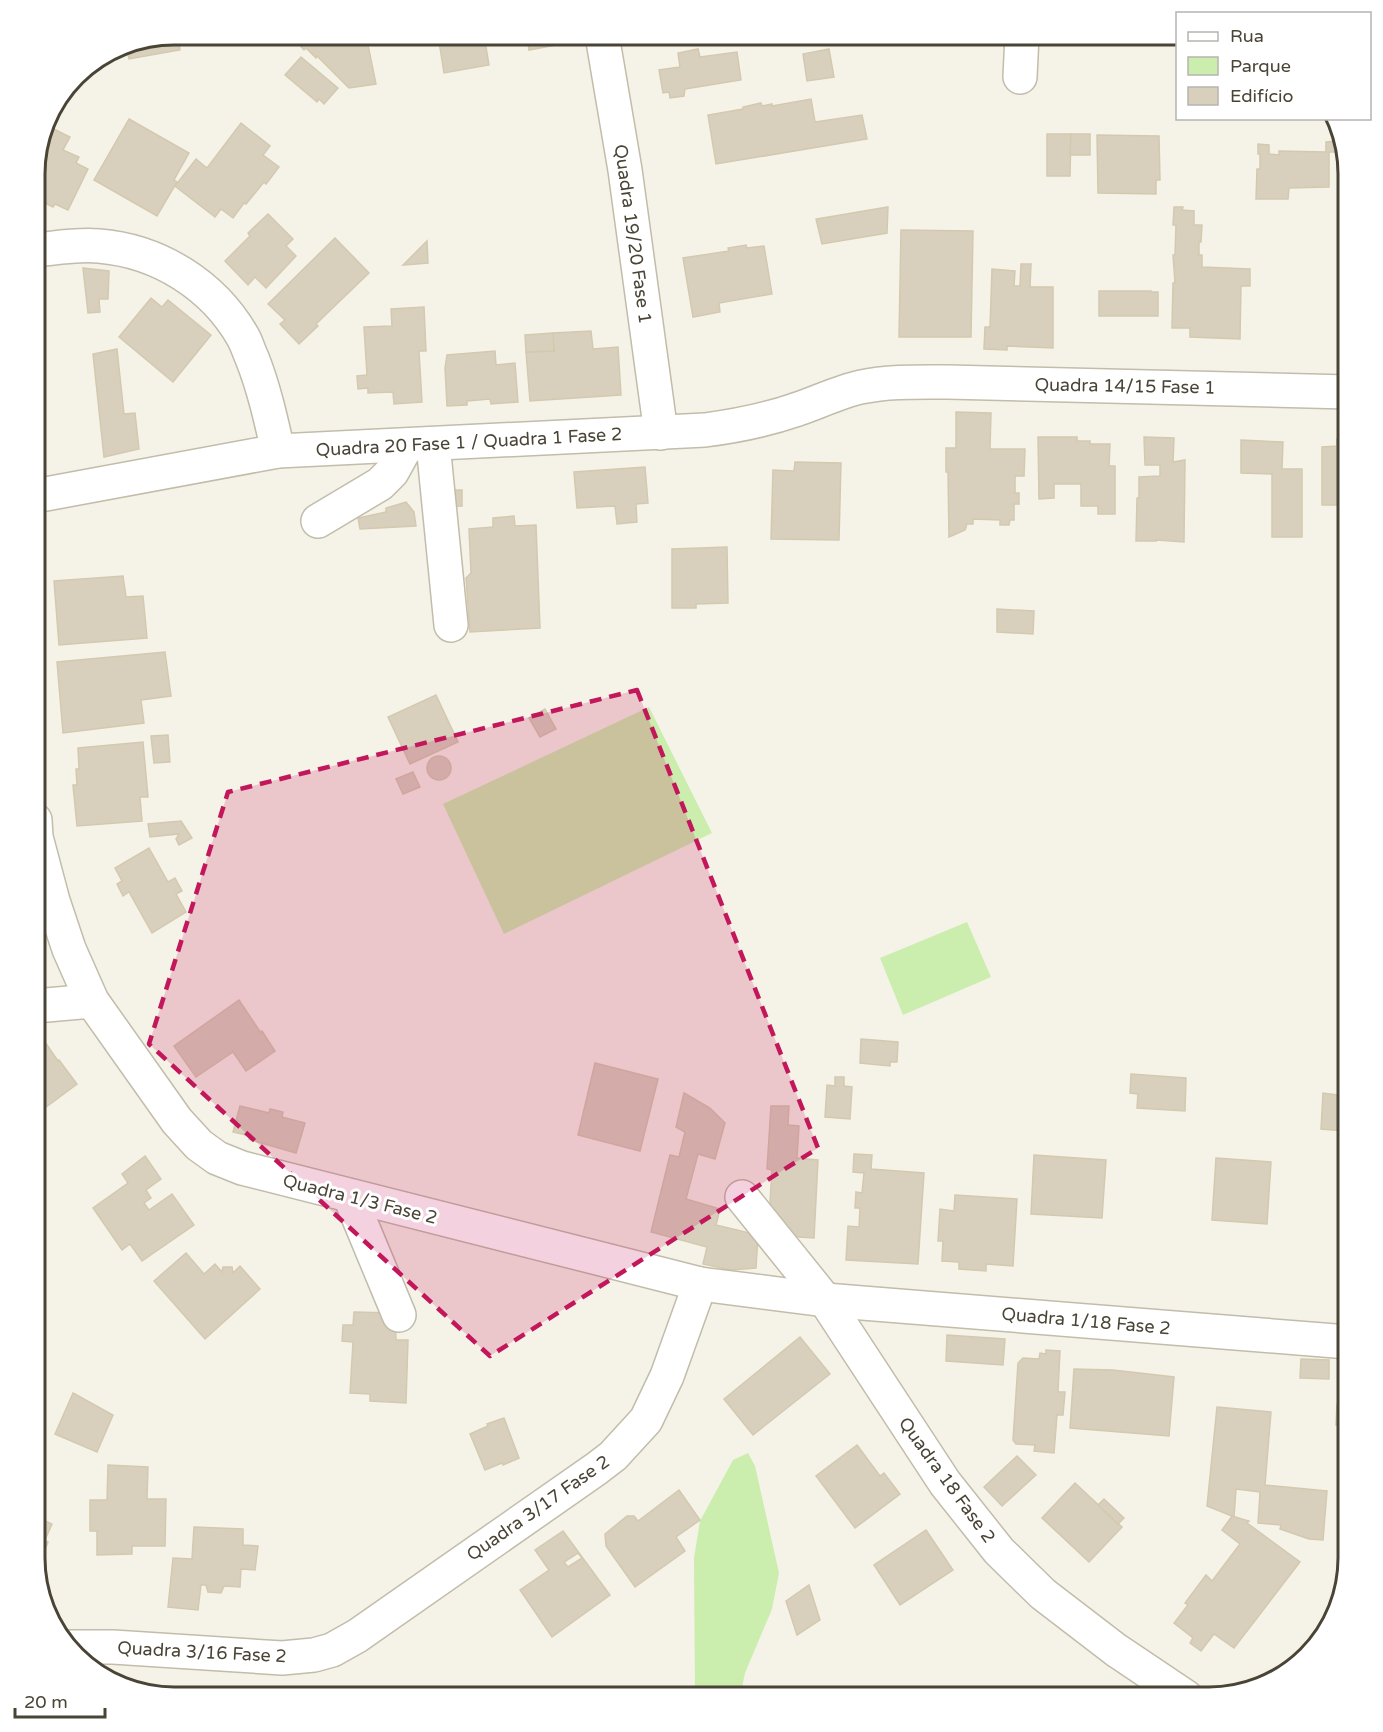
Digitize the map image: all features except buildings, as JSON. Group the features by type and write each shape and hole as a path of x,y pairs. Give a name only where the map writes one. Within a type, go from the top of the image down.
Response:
{"street":[{"name":"Quadra 19/20 Fase 1","path":"604,45 625,170 660,433"},
{"path":"1020,77 1022,45"},
{"path":"45,249 99,246 154,257 178,270 218,301 242,334 250,353 261,381 278,451"},
{"name":"Quadra 14/15 Fase 1","path":"660,433 744,425 860,387 901,382 1338,392"},
{"name":"Quadra 20 Fase 1 / Quadra 1 Fase 2","path":"45,494 278,451 660,433"},
{"path":"318,521 380,483 420,444"},
{"path":"420,444 451,625"},
{"name":"Quadra 1/3 Fase 2","path":"45,871 69,949 92,1001 177,1121 199,1145 217,1158 242,1168 350,1197 700,1284 825,1300"},
{"path":"45,1005 92,1001"},
{"path":"350,1197 399,1315"},
{"name":"Quadra 18 Fase 2","path":"742,1197 825,1300 945,1483 999,1551 1043,1594 1116,1650 1170,1687"},
{"name":"Quadra 3/17 Fase 2","path":"332,1650 357,1636 613,1456 646,1420 667,1376 700,1284"},
{"name":"Quadra 1/18 Fase 2","path":"825,1300 1338,1341"},
{"name":"Quadra 3/16 Fase 2","path":"81,1647 282,1658 314,1655 332,1650"}],"highlighted area":[{"path":"637,690 818,1148 490,1356 149,1044 228,792"}],"green space":[{"path":"649,707 712,833 504,934 443,804"},
{"path":"967,922 991,977 903,1015 880,958"},
{"path":"748,1453 755,1466 779,1573 772,1609 745,1673 742,1687 695,1687 694,1558 700,1521 733,1460"}]}
